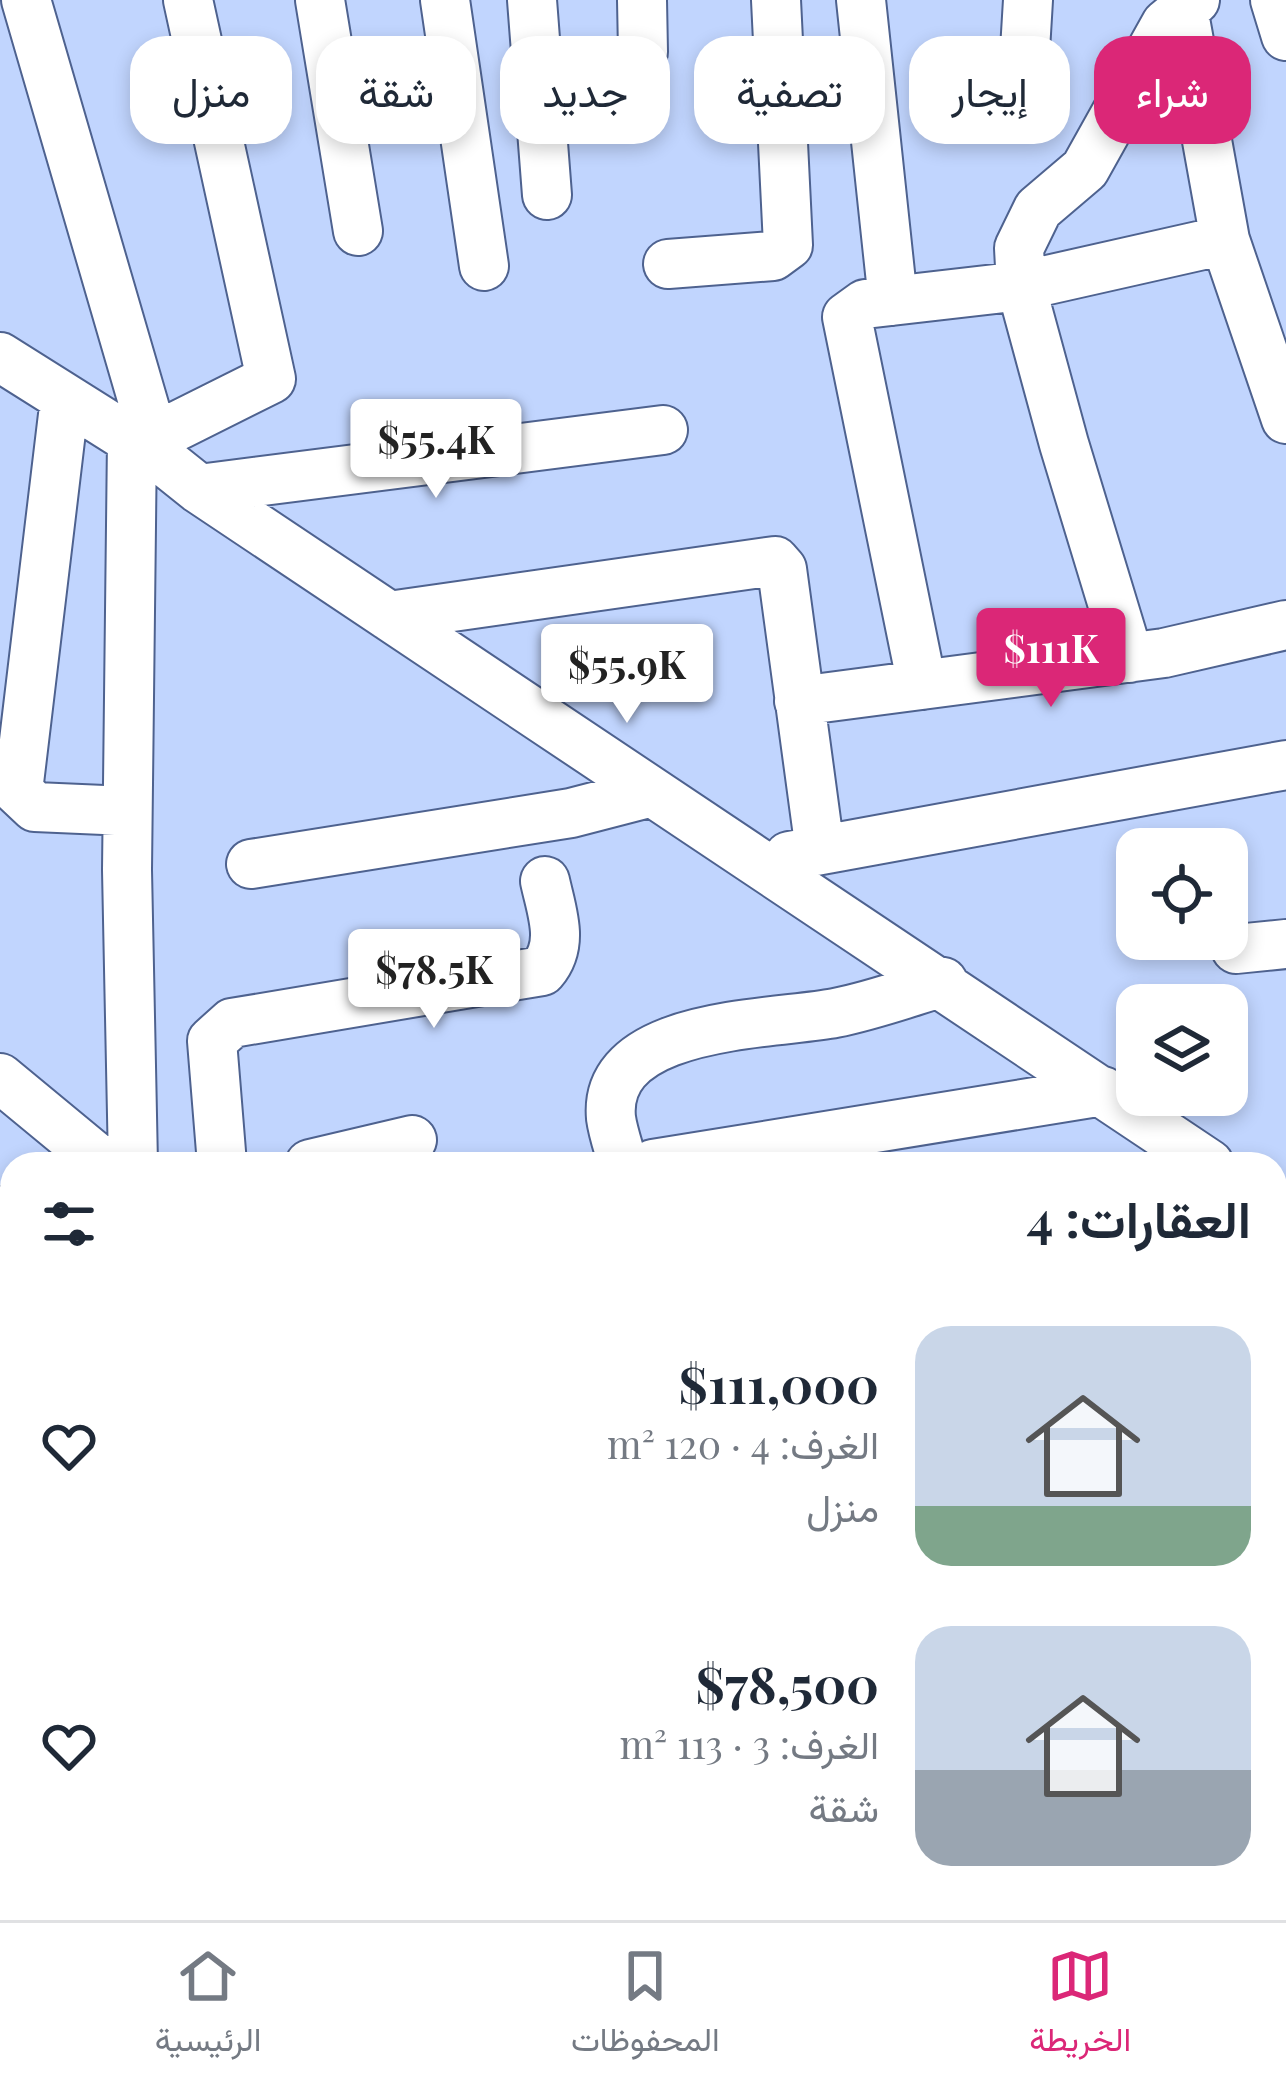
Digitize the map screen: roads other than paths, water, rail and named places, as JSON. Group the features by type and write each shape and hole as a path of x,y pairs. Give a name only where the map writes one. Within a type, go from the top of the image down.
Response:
{"street":[{"path":"26,0 148,445 127,812 133,1152"},
{"path":"148,445 271,379 188,0"},
{"path":"320,0 358,231"},
{"path":"445,0 484,266"},
{"path":"532,0 547,195"},
{"path":"642,0 643,36"},
{"path":"668,264 772,256 788,245 776,0"},
{"path":"861,0 893,301"},
{"path":"1026,36 1028,0"},
{"path":"1275,0 1286,36"},
{"path":"1189,4 1225,240 1286,419"},
{"path":"1130,658 1022,286 1018,248 1026,225 1085,169 1166,24 1189,4"},
{"path":"922,685 845,327 854,309 1022,286 1225,240"},
{"path":"0,358 148,445 199,489 1192,1152"},
{"path":"65,398 18,791 35,807 127,812"},
{"path":"199,489 663,430"},
{"path":"389,616 775,561 782,569 820,850"},
{"path":"799,701 1130,658 1286,625"},
{"path":"755,862 1286,765"},
{"path":"250,864 549,817 652,793"},
{"path":"221,1152 212,1058 212,1040 219,1030 232,1023 542,971 553,958 557,935 545,881"},
{"path":"1248,948 1286,944"},
{"path":"619,1152 610,1115 617,1086 649,1051 697,1032 837,1012 943,982"},
{"path":"0,1078 89,1152"},
{"path":"727,1152 1103,1091"},
{"path":"359,1152 412,1139"}]}
